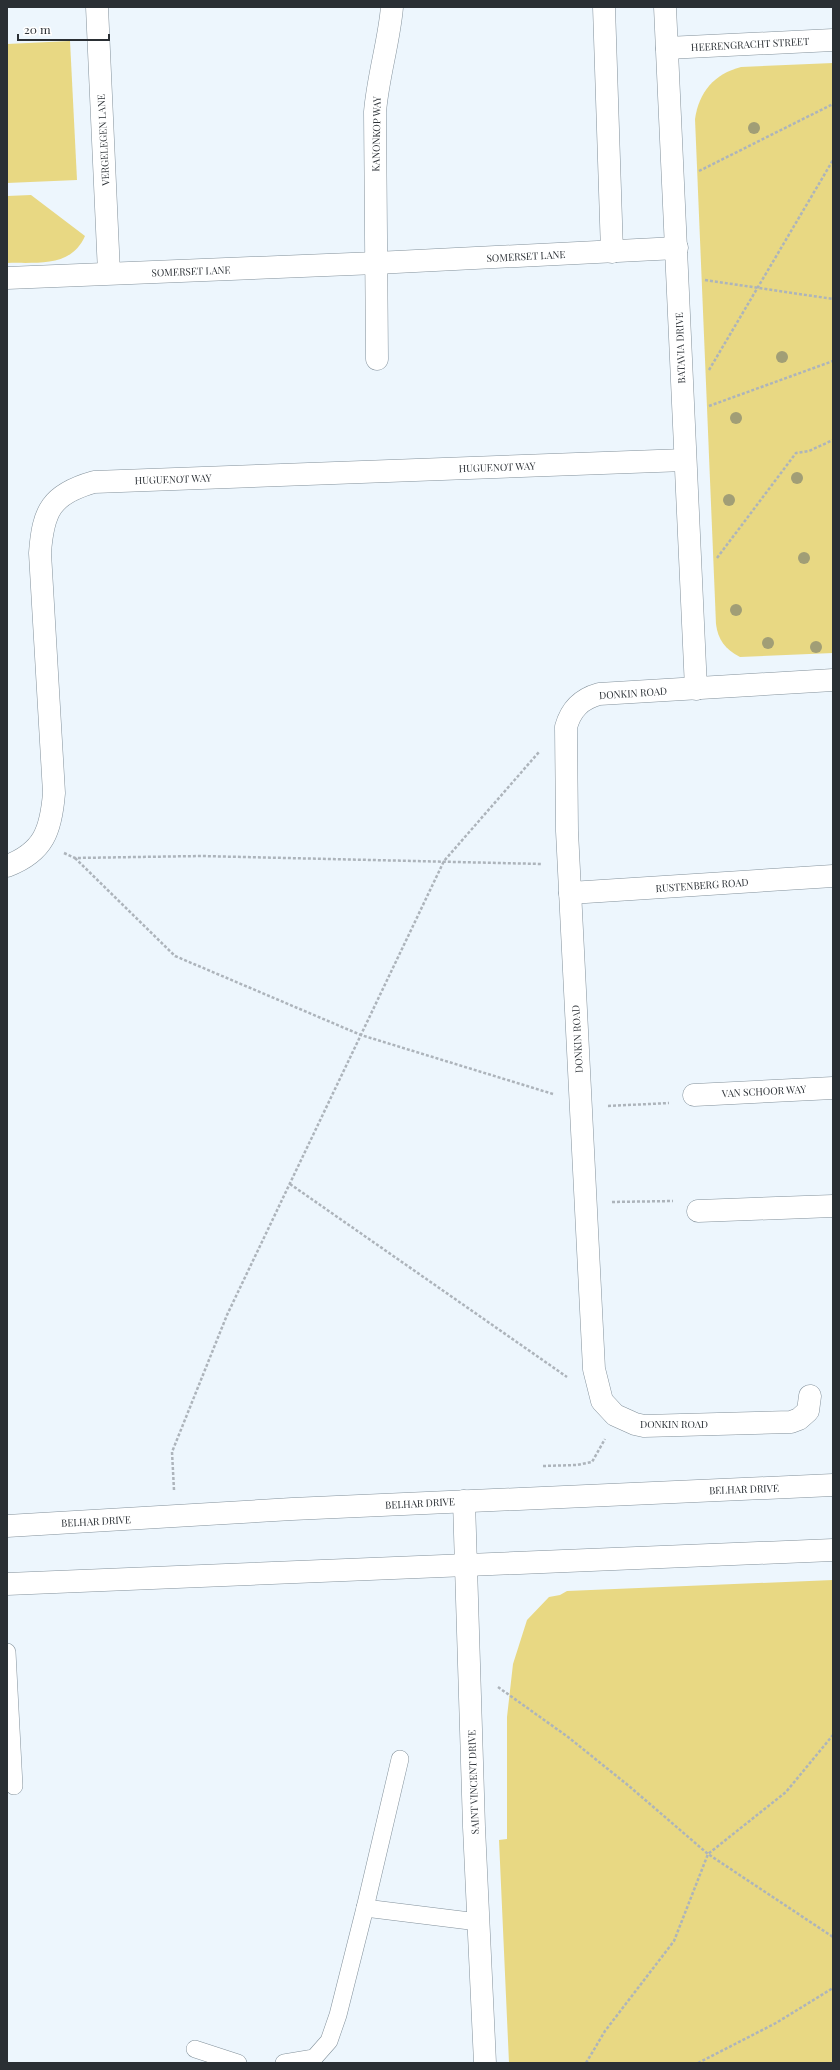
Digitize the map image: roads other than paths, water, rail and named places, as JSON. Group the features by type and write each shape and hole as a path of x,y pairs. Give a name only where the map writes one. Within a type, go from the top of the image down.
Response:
{"street":[{"name":"VERGELEGEN LANE","path":"97,7 109,273"},
{"name":"KANONKOP WAY","path":"376,263 375,112 377,88 390,29 392,7"},
{"path":"604,7 612,252"},
{"name":"BATAVIA DRIVE","path":"665,7 696,689"},
{"name":"HEERENGRACHT STREET","path":"667,48 833,40"},
{"name":"SOMERSET LANE","path":"7,278 376,263 677,248"},
{"path":"376,263 377,359"},
{"name":"HUGUENOT WAY","path":"7,866 21,861 34,851 41,843 47,832 52,817 54,793 40,553 42,527 48,512 59,497 75,488 94,482 685,460"},
{"name":"DONKIN ROAD","path":"810,1396 808,1411 798,1419 791,1422 644,1426 635,1424 608,1408 594,1369 570,893 566,727 568,718 582,701 599,694 833,680"},
{"name":"RUSTENBERG ROAD","path":"570,893 833,876"},
{"name":"VAN SCHOOR WAY","path":"694,1095 833,1088"},
{"path":"698,1211 833,1206"},
{"name":"BELHAR DRIVE","path":"7,1526 464,1501 833,1485"},
{"name":"SAINT VINCENT DRIVE","path":"464,1501 478,1922 485,2063"},
{"path":"7,1584 833,1550"}],"lane":[{"path":"7,1652 14,1786"},
{"path":"284,2063 314,2058 329,2041 338,2015 365,1908 400,1759"},
{"path":"365,1908 478,1922"},
{"path":"195,2049 238,2063"}]}
